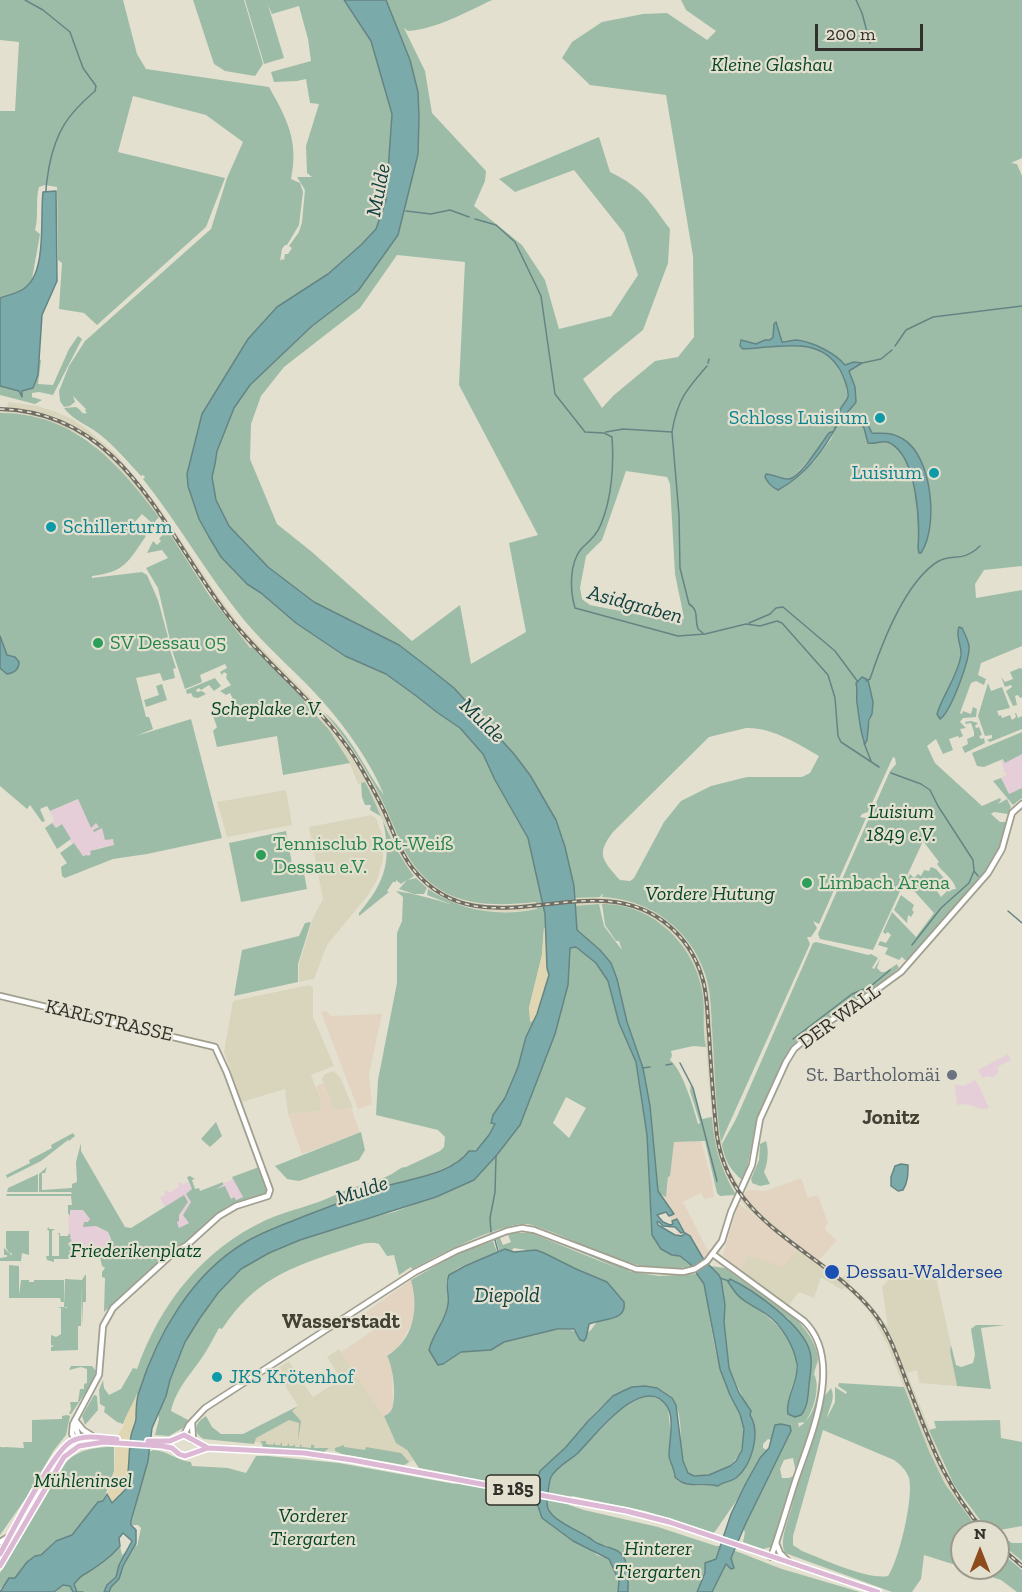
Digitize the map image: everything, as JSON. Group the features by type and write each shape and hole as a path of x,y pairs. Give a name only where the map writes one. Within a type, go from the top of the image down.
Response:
{"main road":[{"name":"DER WALL","path":"192,1422 205,1408 415,1272 456,1251 507,1231 522,1228 534,1230 636,1269 670,1273 692,1270 710,1260 722,1241 731,1212 750,1170 760,1119 794,1049 815,1031 901,972 988,873 1000,855 1012,813 1022,804"},
{"name":"KARLSTRASSE","path":"0,996 216,1048 270,1189 270,1194 264,1198 236,1206 219,1215 113,1308 103,1326 99,1375 75,1420"},
{"path":"714,1255 800,1317 811,1328 822,1359 823,1386 817,1415 771,1557"},
{"path":"75,1420 82,1429 94,1437"},
{"path":"75,1420 72,1432 79,1446"},
{"path":"153,1443 170,1441 184,1435 192,1422"},
{"path":"0,1555 57,1454 65,1445 76,1439 94,1437 153,1443 169,1447 185,1456 192,1452 192,1422"},
{"path":"184,1435 193,1440"},
{"path":"176,1438 176,1452"},
{"path":"0,1566 61,1461 79,1446 112,1440"},
{"name":"B 185","path":"193,1440 208,1448"},
{"name":"B 185","path":"192,1452 208,1448 330,1457 645,1515 878,1592"},
{"path":"0,1542 10,1536"},
{"path":"776,1543 780,1553 789,1562"},
{"path":"0,1555 7,1552"}],"shaded area":[{"path":"8,402 37,406 72,419 118,456 158,506 240,626 338,728 372,779 401,841 420,871 436,885 454,896 486,905 594,897 623,899 638,903 665,918 686,938 700,962 709,989 723,1152 729,1169 744,1195 767,1218 842,1278 844,1275 850,1280 848,1283 865,1298 888,1327 882,1287 892,1276 896,1278 907,1273 911,1276 935,1272 951,1345 950,1351 957,1386 919,1383 917,1370 907,1373 946,1470 962,1499 979,1520 970,1520 945,1484 929,1451 887,1344 871,1314 860,1301 848,1290 844,1288 842,1290 821,1277 814,1298 799,1292 789,1305 740,1272 747,1255 783,1266 797,1250 746,1208 722,1170 714,1140 704,1036 703,995 695,967 680,942 661,924 635,909 621,906 595,904 510,912 484,911 451,902 427,888 405,865 365,783 358,784 351,766 330,731 227,621 159,517 115,464 86,438 46,420 27,415 0,413 0,408 7,407"},
{"path":"1022,745 1022,788 1009,795 1001,778 1007,774 1001,760"},
{"path":"286,790 292,825 227,837 217,802"},
{"path":"96,792 104,835 114,834 116,845 98,848 83,857 74,843 72,844 61,824 56,828 50,811 79,799 80,802"},
{"path":"371,815 376,818 383,837 383,860 377,880 368,895 327,945 314,979 299,982 299,964 313,918 323,899 309,827"},
{"path":"309,985 313,988 313,1017 334,1066 311,1075 322,1103 320,1111 288,1114 285,1089 242,1102 224,1052 233,1001"},
{"path":"326,1011 331,1016 382,1014 369,1074 372,1104 358,1109 321,1012"},
{"path":"1008,1054 1011,1060 997,1067 999,1072 992,1078 990,1076 982,1078 978,1070"},
{"path":"334,1071 341,1079 353,1108 333,1110 322,1079 325,1074"},
{"path":"975,1080 989,1108 981,1109 967,1104 957,1105 955,1084 964,1086"},
{"path":"323,1083 333,1110 351,1108 360,1133 302,1154 288,1114 320,1111 322,1103 316,1086"},
{"path":"701,1141 714,1197 704,1199 701,1193 683,1202 707,1249 711,1251 703,1259 690,1236 675,1235 679,1231 683,1232 677,1219 672,1221 669,1216 674,1213 660,1194 666,1196 674,1142"},
{"path":"233,1178 243,1197 235,1200 234,1197 176,1230 160,1198 165,1195 164,1192 167,1190 169,1193 179,1187 178,1184 181,1182 183,1185 188,1182 195,1193"},
{"path":"801,1178 808,1198 818,1195 828,1224 825,1227 826,1231 837,1240 819,1260 767,1219 765,1224 797,1250 783,1267 747,1255 740,1272 726,1260 723,1254 737,1208 739,1204 764,1223 766,1218 744,1195 747,1190 766,1191"},
{"path":"68,1209 83,1210 98,1228 108,1232 112,1246 106,1255 62,1257 62,1236 68,1236 69,1232"},
{"path":"411,1280 415,1295 414,1320 397,1349 387,1356 392,1364 393,1405 390,1413 384,1416 341,1352 374,1330 365,1313"},
{"path":"339,1349 384,1416 396,1443 406,1449 413,1460 406,1465 335,1451 265,1448 255,1442 255,1438 298,1406 275,1370 289,1361 313,1397 341,1379 327,1357"}],"green space":[{"path":"0,0 123,0 137,54 146,69 269,87 290,131 293,153 291,179 300,183 303,192 299,225 282,249 280,261 284,260 285,254 288,254 292,248 289,246 299,232 302,222 305,190 297,177 312,177 307,173 306,146 319,104 310,103 306,79 274,82 271,72 311,61 299,6 272,14 268,5 284,58 264,64 245,0 343,0 371,41 392,114 386,200 376,229 328,274 277,307 248,339 202,414 187,474 188,486 199,519 221,557 247,584 296,623 345,656 386,674 460,728 483,754 528,838 547,928 544,928 542,955 529,1008 531,1021 534,1020 505,1098 491,1122 495,1124 484,1142 450,1166 363,1193 256,1236 226,1255 197,1284 174,1316 123,1424 104,1412 105,1407 100,1404 99,1390 103,1380 104,1388 109,1395 121,1389 133,1368 137,1369 171,1301 203,1263 243,1232 266,1220 383,1178 444,1147 445,1137 438,1130 376,1115 378,1080 397,983 397,933 402,921 403,897 396,891 453,905 427,895 428,889 454,903 495,912 537,909 536,902 497,904 461,899 430,883 405,851 368,774 324,712 350,741 384,795 358,747 341,724 314,692 244,620 143,479 145,477 141,476 104,438 75,419 64,408 76,407 82,413 87,413 73,396 75,402 64,407 60,401 59,391 69,366 85,341 211,229 227,178 243,142 206,115 133,96 118,152 225,178 206,227 97,325 84,313 59,309 62,263 58,260 57,187 45,185 39,187 35,230 40,234 32,279 25,289 0,298 0,111 15,111 19,42 0,40"},
{"path":"193,0 244,0 263,64 255,76 225,71 214,64"},
{"path":"386,0 492,0 430,27 408,31 404,28 425,71 432,113 486,171 485,181 474,206 522,245 545,280 559,329 611,316 638,275 624,233 574,170 515,192 499,179 599,137 610,172 638,190 670,229 668,263 643,330 583,379 602,408 655,361 678,357 694,337 693,256 666,95 590,85 562,58 572,42 602,22 643,14 667,13 707,40 716,31 686,10 681,0 1022,0 1022,158 1011,163 1017,164 1022,176 1022,566 984,570 975,584 976,598 1022,590 1022,646 981,663 978,675 986,679 984,685 976,681 971,683 960,713 962,714 963,711 971,714 973,707 977,709 976,717 963,718 960,722 966,728 960,729 963,736 949,739 953,750 943,754 936,739 927,746 935,763 982,806 1000,798 998,804 1007,799 1011,807 1008,814 994,812 991,814 1000,822 1006,822 1002,840 981,877 952,913 908,959 905,960 902,957 899,960 885,954 888,948 878,945 880,941 886,943 891,935 883,932 892,912 916,937 934,913 906,882 910,874 914,878 918,874 921,876 924,870 929,871 931,867 936,869 949,884 942,890 931,882 941,897 948,890 956,889 923,841 873,950 820,939 818,934 870,816 875,814 872,812 890,771 896,764 893,757 868,812 860,817 866,818 819,924 813,921 817,928 811,937 807,937 810,944 721,1142 716,1100 710,994 705,974 689,943 666,919 652,910 620,899 602,897 603,893 600,897 574,898 574,886 565,847 485,721 454,688 399,645 314,602 268,567 229,526 216,500 212,477 217,451 234,408 250,385 312,326 358,291 418,154 418,92","holes":["397,255 465,262 459,385 538,535 509,543 526,632 471,664 460,605 412,641 277,524 250,459 251,424 261,396 284,367 360,308","836,363 855,387 849,413 838,423 831,439 814,462 778,490 773,487 766,474 787,480 792,479 834,431 842,406 848,399 846,385","626,471 667,477 670,484 675,574 684,618 680,623 590,605 582,599 580,588 586,556 602,540","961,649 964,673 951,704 937,714 960,658","868,680 872,711 863,741 858,687","746,728 756,728 784,737 819,756 810,773 802,777 747,777 711,786 681,801 664,822 634,878 630,881 620,880 603,857 604,846 613,832 709,737"]},
{"path":"78,336 82,339 53,395 32,393 32,397 42,400 35,404 0,395 0,386 20,391 37,359 41,360 38,384 53,385 69,349"},
{"path":"0,413 27,415 51,422 72,431 92,444 127,478 159,517 153,524 142,514 133,524 146,536 130,559 112,572 92,576 92,578 142,572 147,575 158,600 168,637 166,638 176,668 173,669 175,678 163,681 160,673 136,678 146,717 149,717 153,729 136,736 191,719 222,838 113,859 65,878 62,876 61,867 67,863 60,853 74,843 83,856 88,856 91,854 90,851 114,845 113,839 105,840 102,828 94,832 93,830 99,827 96,823 91,828 78,799 50,811 47,806 40,809 45,821 42,822 30,805 27,809 0,786"},
{"name":"Scheplake e.V.","path":"161,520 209,595 250,648 253,647 306,699 304,702 330,731 350,763 283,775 277,736 217,747 213,731 217,727 213,716 236,705 230,693 226,695 220,691 231,685 226,678 227,674 224,672 222,675 220,672 227,668 225,664 200,675 202,682 185,689 173,653 158,588 146,568 168,558 162,550 147,553 153,541 157,545 161,541 159,539 163,534 160,531 156,534 154,531 161,524"},
{"path":"1022,669 1022,697 1015,696 1017,705 1013,706 1006,691 1012,687 1011,685 1005,687 1001,677 1005,682 1013,679 1010,672"},
{"path":"215,678 221,686 214,691 209,685 196,690 206,694 198,698 193,697 191,693 187,694 186,690"},
{"path":"988,683 991,691 1002,687 1010,708 997,711 999,716 1001,715 1002,718 1010,715 1012,720 1016,717 1015,713 1018,718 1022,716 1022,729 990,742 987,740 992,738 992,735 985,736 978,716"},
{"path":"162,684 167,700 146,707 144,700 159,695 156,686"},
{"path":"965,722 978,723 975,726 979,727 982,735 979,736 981,739 984,738 985,743 965,753 962,747 968,744 967,739 974,736 974,732 971,723 966,724"},
{"path":"1022,732 1022,754 1005,763 1003,759 984,767 977,766 972,753"},
{"path":"1001,778 1009,794 1022,788 1022,798 1013,805 993,781"},
{"path":"365,782 381,816 370,810 371,805 365,805 361,783"},
{"path":"383,820 399,854 414,876 408,880 416,878 427,888 424,894 414,894 399,889 407,880 401,884 396,880 387,891 389,892 359,916 376,890 385,868 387,845"},
{"path":"52,823 56,828 62,824 71,839 57,849 45,828"},
{"name":"Tennisclub Rot-Weiß Dessau e.V.","path":"286,831 293,869 303,868 307,889 241,902 229,843"},
{"path":"901,895 914,905 912,910 914,912 911,917 908,915 907,923 894,910"},
{"path":"599,904 604,926 622,950 619,941 616,941 605,925 602,904 638,911 655,920 682,945 692,961 703,996 706,1047 693,1046 671,1051 670,1060 683,1080 698,1124 700,1123 690,1091 691,1084 702,1119 712,1117 719,1156 734,1195 720,1196 717,1193 705,1141 674,1142 666,1197 658,1191 650,1106 643,1068 627,1022 617,979 611,962 577,930 574,906"},
{"path":"311,922 298,964 298,982 234,996 242,950 299,936 305,923"},
{"path":"813,943 871,954 878,958 872,968 874,969 880,959 877,968 881,972 897,964 899,968 873,989 808,1031 790,1050 757,1118 747,1168 750,1164 742,1180 728,1164 722,1144 736,1119"},
{"path":"576,947 596,963 608,981 619,1023 636,1062 647,1135 651,1224 672,1255 680,1256 691,1266 671,1269 629,1263 528,1224 516,1225 486,1234 412,1269 411,1267 399,1275 394,1255 387,1256 379,1244 356,1246 289,1270 260,1287 247,1299 222,1329 219,1328 173,1403 171,1411 188,1420 183,1428 169,1436 155,1435 159,1419 158,1412 185,1342 218,1293 241,1269 269,1253 300,1240 350,1223 394,1212 455,1189 474,1180 496,1156 568,985 570,948","holes":["566,1097 586,1108 569,1138 553,1123"]},
{"path":"216,1122 222,1136 210,1147 201,1139"},
{"path":"361,1132 365,1150 359,1160 299,1181 287,1179 275,1166"},
{"path":"73,1133 75,1136 41,1161 7,1178 6,1175 30,1163 29,1160 52,1148 51,1145"},
{"path":"766,1141 768,1156 764,1172 770,1184 760,1186 752,1183 751,1179 759,1160 760,1144"},
{"name":"Friederikenplatz","path":"81,1143 81,1151 125,1227 131,1228 184,1195 188,1202 177,1222 179,1228 189,1223 183,1215 191,1202 186,1194 192,1189 187,1177 190,1176 195,1179 192,1180 195,1189 199,1188 200,1191 223,1182 223,1185 216,1189 225,1186 231,1199 234,1197 236,1200 243,1197 232,1177 259,1167 267,1192 232,1204 216,1214 188,1240 168,1253 104,1312 105,1278 102,1277 102,1272 105,1268 102,1266 100,1257 107,1254 112,1247 108,1232 96,1226 83,1227 84,1222 90,1219 83,1210 70,1210 70,1216 68,1205 72,1205 71,1196 6,1196 7,1194 72,1194 71,1192 39,1192 39,1174 47,1167 45,1173 42,1173 42,1190 72,1188 72,1184 77,1182 76,1162"},
{"path":"38,1174 38,1192 7,1192 8,1188"},
{"path":"49,1227 49,1229 55,1229 52,1231 52,1256 59,1256 59,1234 57,1233 60,1233 60,1236 68,1236 69,1233 71,1237 69,1238 72,1240 67,1245 72,1244 75,1248 68,1252 72,1252 74,1259 54,1259 54,1262 47,1260 49,1231 47,1229"},
{"path":"6,1231 29,1231 29,1255 22,1253 21,1261 0,1261 0,1258 7,1257 4,1255 4,1248 10,1254 6,1248"},
{"name":"Vorderer Tiergarten","path":"518,1231 537,1232 631,1270 628,1271 659,1276 697,1274 704,1284 721,1371 739,1411 744,1436 743,1446 733,1462 725,1469 707,1476 688,1473 682,1457 679,1413 676,1405 666,1393 651,1387 633,1388 615,1396 598,1409 568,1446 536,1500 597,1555 609,1559 619,1581 618,1592 55,1592 63,1585 72,1584 84,1574 95,1569 120,1546 122,1555 136,1543 137,1547 141,1528 138,1525 131,1525 149,1452 153,1450 191,1462 192,1466 228,1468 246,1473 256,1456 268,1456 339,1463 455,1484 457,1475 419,1468 407,1450 396,1443 384,1416 392,1409 394,1400 392,1373 387,1356 396,1349 409,1332 414,1312 411,1280 458,1253 493,1241 497,1252 460,1267 446,1281 448,1308 429,1350 448,1361 461,1352 494,1349 504,1342 551,1330 571,1330 578,1333 579,1338 591,1330 598,1320 619,1316 624,1309 624,1302 607,1282 544,1253 514,1248 499,1250 496,1239 500,1238 503,1245 511,1242 508,1235 531,1233 622,1270 537,1233"},
{"path":"9,1265 19,1266 19,1295 21,1280 34,1282 34,1280 64,1280 64,1302 61,1302 60,1298 9,1298"},
{"name":"Hinterer Tiergarten","path":"710,1266 725,1268 798,1321 811,1339 818,1355 814,1374 817,1386 815,1399 805,1422 809,1417 812,1411 817,1397 820,1375 817,1410 796,1473 793,1458 784,1460 780,1469 782,1478 795,1475 771,1547 763,1549 743,1542 745,1532 743,1529 767,1476 791,1432 775,1425 771,1440 768,1439 763,1444 763,1448 767,1450 714,1533 645,1511 572,1496 569,1505 658,1527 721,1546 782,1569 860,1592 628,1592 626,1561 606,1545 598,1544 560,1521 546,1505 550,1479 558,1468 577,1453 621,1409 643,1396 651,1396 662,1401 668,1408 671,1436 669,1459 678,1481 698,1486 719,1485 730,1481 746,1464 753,1446 753,1420 729,1368 724,1322 725,1305 721,1279","holes":["738,1283 789,1319 808,1398 788,1414 787,1409 796,1372 796,1358 792,1346 776,1324 733,1290 731,1284"]},
{"path":"86,1275 86,1302 83,1302 82,1328 82,1285 78,1350 51,1351 51,1347 54,1346 51,1345 51,1335 56,1337 61,1334 61,1308 57,1307 64,1307 65,1279 82,1280"},
{"path":"976,1325 1005,1325 981,1328 991,1389 957,1386 950,1351 951,1345 956,1365 961,1367 973,1363 975,1355 971,1329"},
{"path":"71,1366 92,1366 96,1371 92,1383 71,1414 69,1414 70,1402 78,1402 80,1389 84,1389 84,1384 87,1383 87,1369 81,1367 69,1370"},
{"path":"839,1383 904,1387 929,1451 945,1484 971,1520 950,1520 950,1563 924,1555 921,1579 912,1592 892,1592 785,1553 783,1539 794,1492 823,1398 831,1388 832,1399 827,1418 835,1402 835,1387 846,1394 847,1392 838,1386","holes":["823,1430 894,1460 909,1478 909,1499 901,1543 888,1576 857,1572 802,1551 793,1545 793,1536"]},
{"path":"94,1395 97,1396 98,1410 85,1425 82,1416"},
{"path":"298,1406 292,1411 301,1421 298,1441 299,1423 289,1420 256,1438 254,1444 204,1439 196,1430 200,1421 206,1416 212,1427 221,1434 243,1434"},
{"path":"62,1416 70,1416 66,1435 0,1535 0,1447 4,1449 4,1447 24,1448 23,1442 32,1442 32,1420 62,1419"},
{"path":"1000,1420 1001,1438 1022,1442 1022,1526 1010,1528 1010,1520 980,1520 954,1485 929,1430 936,1428 934,1421"},
{"path":"261,1441 273,1445 275,1442 275,1445 280,1445 282,1442 282,1446 287,1446 289,1443 289,1446 295,1444 295,1447 300,1447 300,1444 302,1447 311,1448 311,1445 314,1445 314,1448 329,1448 324,1452 269,1449 263,1447"},
{"path":"344,1445 344,1447 365,1450 366,1447 401,1453 409,1462 404,1465 335,1451 335,1448"},
{"name":"Mühleninsel","path":"114,1447 114,1471 103,1501 98,1502 72,1535 55,1541 41,1555 35,1556 15,1578 10,1578 0,1589 0,1573 65,1464 81,1452 94,1448"},
{"path":"1010,1542 1022,1543 1022,1561 1010,1551"},
{"path":"1010,1560 1022,1570 1022,1592 1017,1592 1001,1580 1010,1580"}],"sand":[{"path":"544,928 547,928 549,975 537,1014 530,1022 529,1008 542,955"},
{"path":"137,1394 138,1406 131,1438 127,1482 122,1494 111,1502 107,1494 114,1471 116,1438"}],"water":[{"name":"Mulde","path":"344,0 386,0 410,60 418,92 418,154 398,235 358,291 312,326 250,385 234,408 217,451 212,477 216,500 229,526 268,567 314,602 399,645 454,688 514,754 530,775 556,820 574,886 577,930 611,963 627,1022 643,1068 650,1106 658,1191 674,1214 669,1216 666,1212 657,1215 663,1222 670,1225 677,1219 684,1232 681,1233 675,1227 663,1226 657,1222 658,1225 675,1235 682,1236 685,1233 690,1236 704,1260 721,1279 729,1368 739,1393 751,1411 755,1439 750,1457 736,1478 718,1486 690,1485 675,1477 669,1456 671,1417 667,1406 657,1397 645,1396 620,1410 578,1453 554,1473 548,1490 548,1509 564,1524 596,1543 621,1553 627,1568 628,1592 618,1592 619,1581 609,1559 573,1541 542,1518 536,1500 540,1471 566,1447 613,1396 632,1387 657,1388 672,1398 676,1405 683,1461 688,1473 694,1476 709,1475 736,1461 742,1450 744,1429 740,1414 720,1369 704,1284 690,1264 680,1256 672,1255 661,1249 652,1235 647,1135 636,1062 619,1023 608,981 596,963 576,947 570,948 568,985 555,1034 520,1125 474,1180 436,1197 300,1240 269,1253 241,1269 218,1293 185,1342 152,1428 148,1461 131,1521 131,1525 136,1530 136,1543 123,1566 119,1579 109,1592 104,1592 107,1585 116,1577 119,1565 132,1541 123,1533 119,1538 120,1546 116,1551 74,1584 77,1592 73,1592 70,1586 63,1585 54,1592 0,1592 9,1578 15,1578 27,1562 41,1555 56,1541 72,1535 107,1494 112,1503 125,1490 139,1392 166,1328 192,1289 225,1256 258,1235 373,1190 430,1175 462,1159 469,1151 476,1151 495,1124 491,1123 493,1115 505,1098 518,1067 526,1037 537,1014 549,975 545,914 528,838 483,754 460,728 386,674 345,656 296,623 247,584 221,557 199,519 188,486 187,474 202,414 248,339 277,307 328,274 376,229 386,200 392,114 371,41"},
{"path":"56,191 57,281 42,315 38,375 33,388 22,391 22,397 19,391 0,386 0,298 21,291 33,279 40,256 43,192"},
{"path":"776,322 782,342 797,340 810,343 830,352 845,365 854,362 862,363 849,371 855,387 856,402 834,431 848,394 842,373 831,359 821,351 809,347 743,349 740,346 741,340 756,344 770,340 773,337"},
{"path":"862,421 866,421 872,433 891,434 903,439 921,460 930,492 931,510 927,541 921,553 918,548 915,491 906,462 899,450 890,443 868,443"},
{"path":"834,431 813,461 798,477 778,490 773,488 765,477 766,474 787,479 794,477 829,433"},
{"path":"959,627 962,628 967,639 968,653 954,696 940,719 937,714 957,670 961,655"},
{"path":"0,636 7,655 15,657 19,662 17,669 10,674 0,668"},
{"path":"862,677 868,680 873,702 865,744 856,683"},
{"path":"908,1165 908,1175 903,1190 898,1191 891,1186 891,1177 895,1166"},
{"name":"Diepold","path":"505,1249 514,1252 536,1250 607,1282 624,1302 622,1313 589,1324 584,1341 580,1340 574,1329 557,1329 504,1342 491,1350 461,1352 438,1365 429,1350 447,1310 449,1275"},
{"path":"730,1279 752,1291 777,1310 806,1342 811,1356 811,1368 807,1401 801,1415 795,1417 788,1414 788,1402 797,1370 790,1343 772,1319 736,1293 728,1282"},
{"path":"775,1425 790,1426 791,1431 731,1558 734,1568 731,1569 726,1564 712,1592 697,1592 705,1573 705,1563 716,1559 731,1514 760,1458 769,1448"}],"waterway":[{"path":"25,0 43,10 70,32 83,68 96,86 95,91 70,116 55,143 46,191"},
{"path":"856,0 870,43"},
{"name":"Asidgraben","path":"406,211 431,214 450,210 469,217"},
{"name":"Asidgraben","path":"475,219 496,225 515,242 541,296 555,394 585,432 604,433 612,437 611,481 605,514 593,538 581,549 574,562 572,594 575,608 678,636 705,634 746,624 760,626 777,621 782,623 828,675 835,698 838,736 841,742 879,767"},
{"path":"895,346 906,330 933,317 1022,306"},
{"path":"862,363 881,359 892,350"},
{"path":"708,363 709,359"},
{"path":"672,432 680,403 707,366"},
{"path":"606,432 623,429 672,432 679,515 680,568 689,604 696,612 698,629 704,634"},
{"path":"866,681 870,679 896,615 925,572 943,559 968,555 980,546"},
{"path":"749,623 770,614 776,608 783,607 835,651 858,682"},
{"path":"864,743 871,761"},
{"name":"Asidgraben","path":"891,773 921,784 930,790 973,860 974,871 978,876"},
{"path":"912,945 941,908 969,883 974,871"},
{"name":"Asidgraben","path":"1008,911 1022,923"},
{"path":"793,1039 852,994 871,986 890,970"},
{"path":"680,1063 693,1088 717,1181"},
{"path":"666,1065 672,1064"},
{"path":"642,1068 650,1067"},
{"path":"491,1232 490,1218 495,1192 496,1156"},
{"path":"495,1240 498,1251"},
{"path":"720,1278 729,1281"}],"railway":[{"path":"0,409 44,416 81,432 112,456 139,486 233,622 342,739 371,785 408,862 441,894 472,905 504,908 606,901 638,908 668,925 680,936 697,962 705,991 717,1136 726,1167 740,1193 759,1216 830,1271 853,1291 880,1321 893,1346 939,1461 975,1520"},
{"path":"1010,1556 1022,1566"}],"place":[{"name":"Schloss Luisium","path":"880,418"},
{"name":"Luisium","path":"934,473"},
{"name":"Schillerturm","path":"51,527"},
{"name":"SV Dessau 05","path":"98,643"},
{"name":"Tennisclub Rot-Weiß Dessau e.V.","path":"261,855"},
{"name":"Limbach Arena","path":"807,883"},
{"name":"St. Bartholomäi","path":"952,1075"},
{"name":"Dessau-Waldersee","path":"832,1272"},
{"name":"JKS Krötenhof","path":"217,1377"}],"district":[{"name":"Jonitz","path":"891,1118"},
{"name":"Wasserstadt","path":"341,1322"}],"park label":[{"name":"Kleine Glashau","path":"772,65"},
{"name":"Luisium 1849 e.V.","path":"901,824"},
{"name":"Vordere Hutung","path":"710,894"}]}
